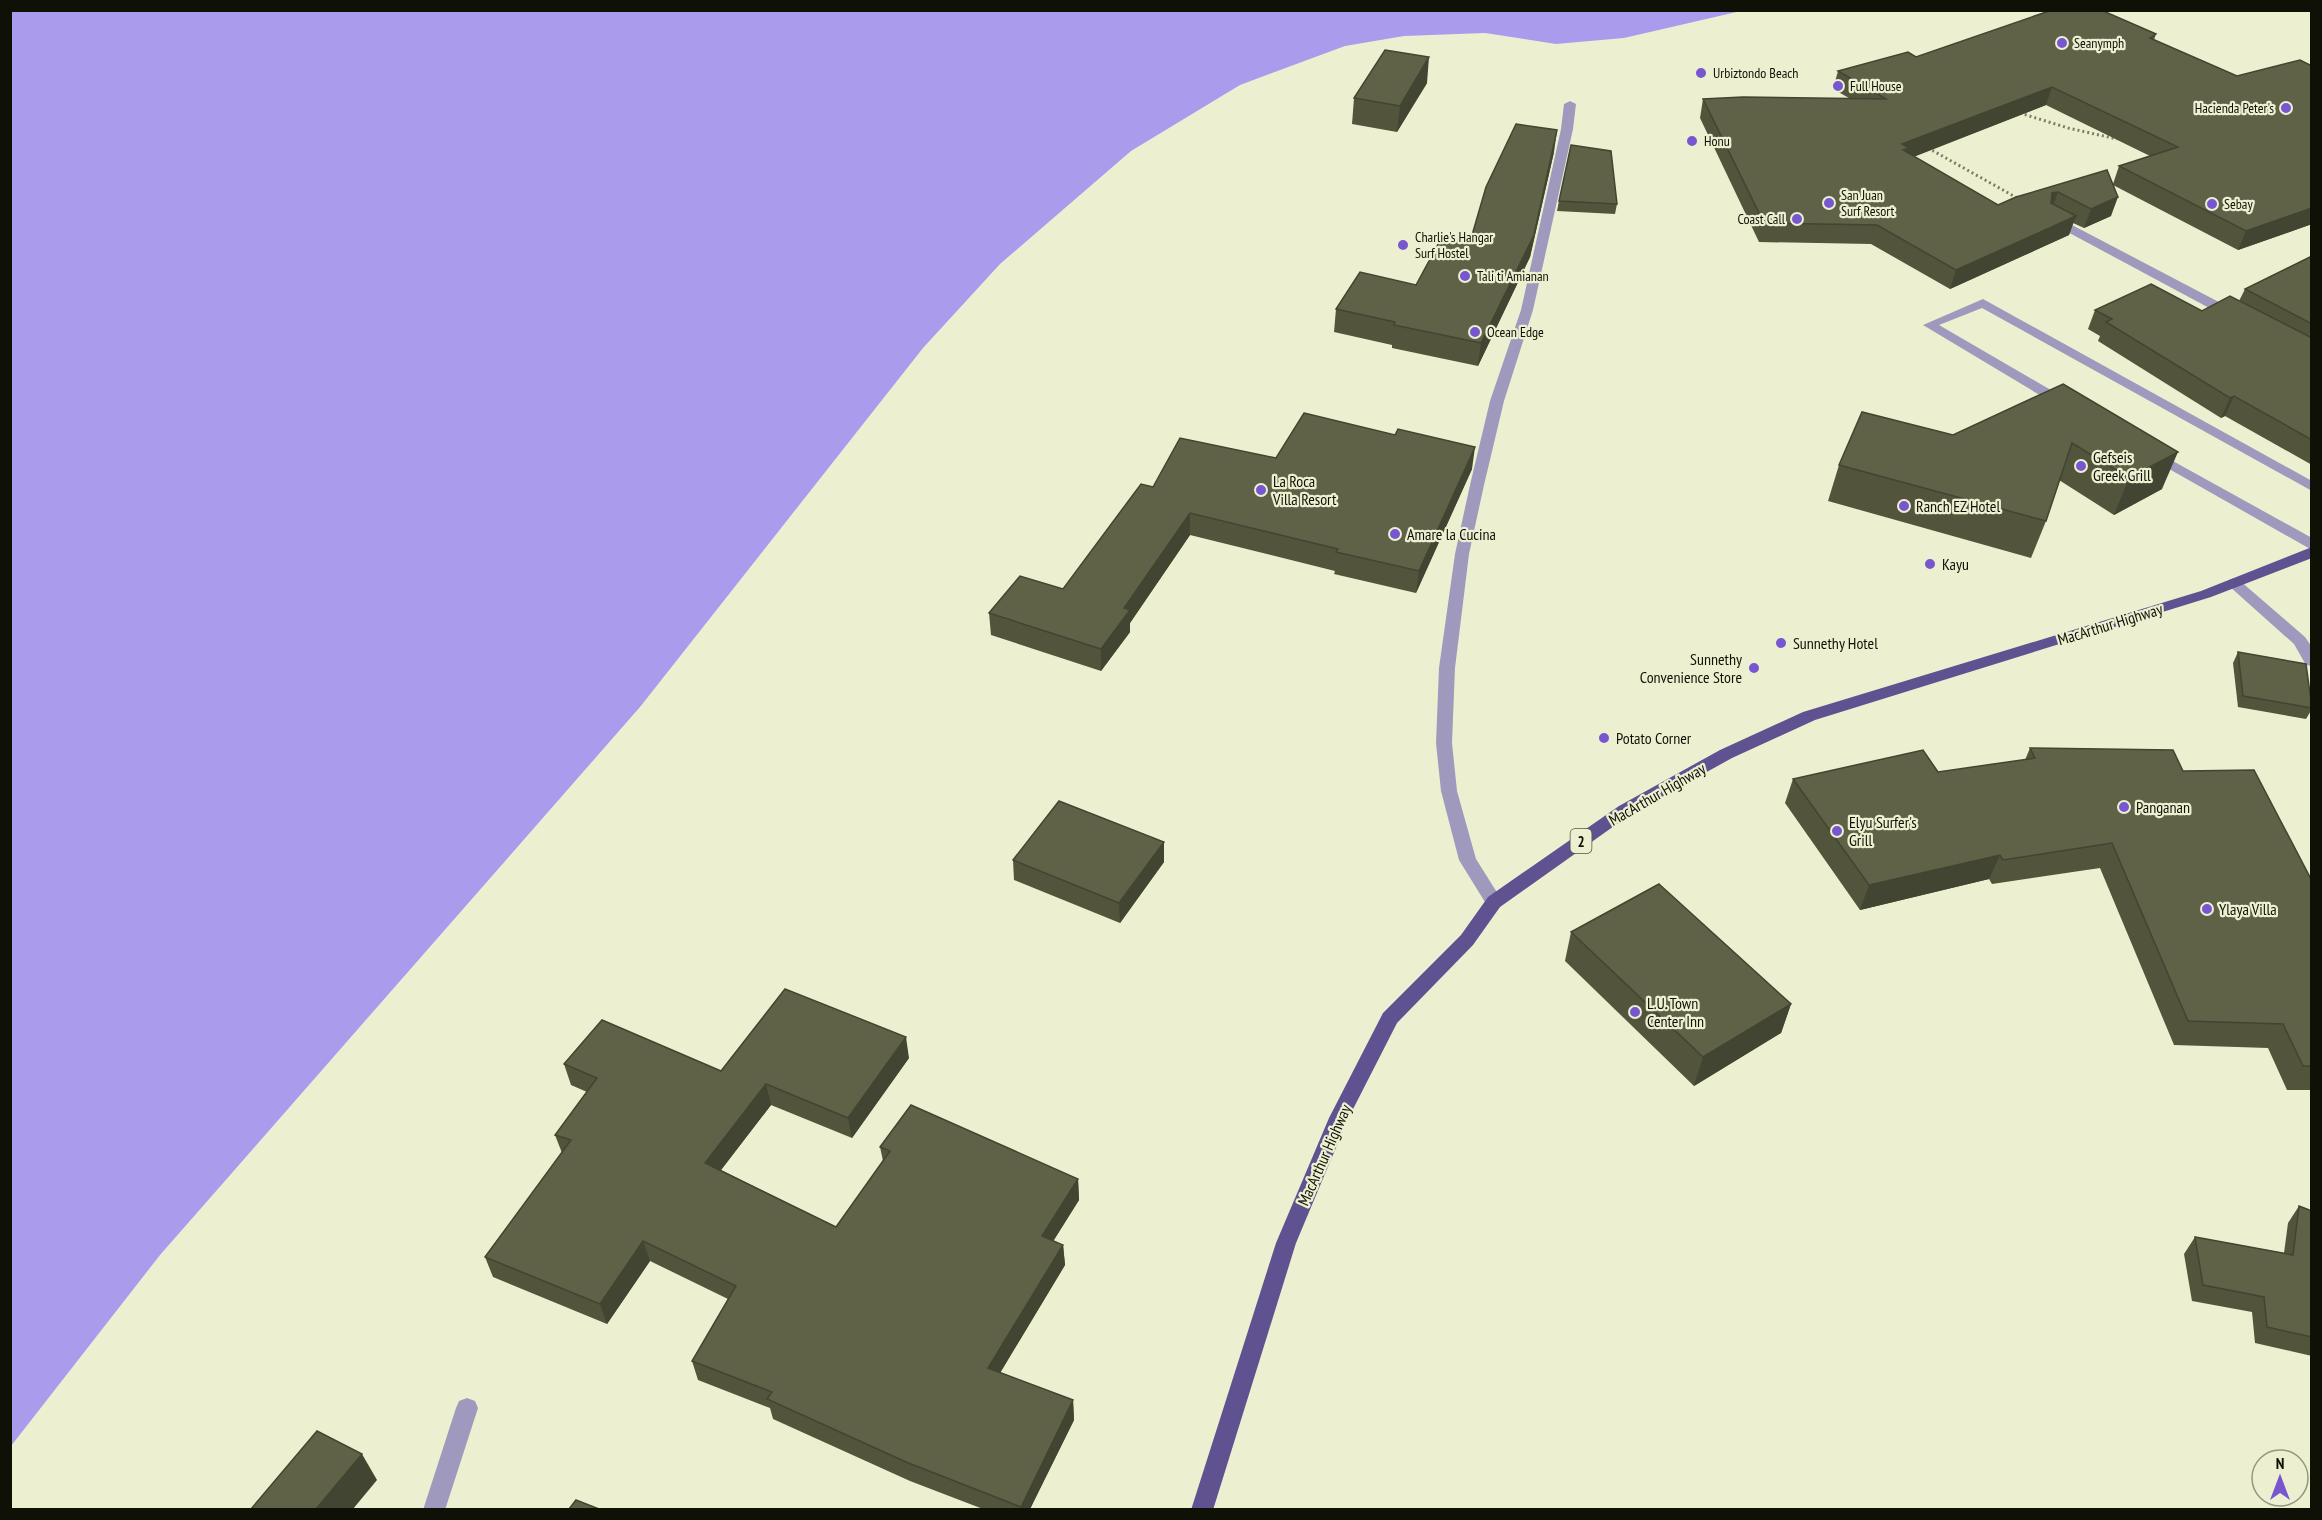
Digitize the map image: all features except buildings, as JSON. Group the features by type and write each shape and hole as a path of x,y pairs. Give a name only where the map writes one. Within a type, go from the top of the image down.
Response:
{"main road":[{"name":"MacArthur Highway","path":"1202,1509 1286,1243 1339,1118 1390,1018 1467,940 1494,902 1625,810 1726,754 1809,716 2206,594 2312,552"}],"street":[{"path":"1494,902 1468,860 1449,791 1444,743 1447,668 1462,554 1477,485 1497,401 1527,310 1567,129 1570,104"},
{"path":"2050,217 2238,318"},
{"path":"2077,411 1929,325 1983,303 2312,488"},
{"path":"2137,445 2312,545"},
{"path":"2234,583 2300,641 2312,661"},
{"path":"434,1509 467,1407"}],"path":[{"path":"2013,109 2024,115 2068,128 2124,140"},
{"path":"1922,144 2050,217"}],"shaded area":[{"path":"11,10 1741,11 1624,38 1556,44 1485,33 1404,36 1345,46 1240,85 1131,151 1000,264 923,348 640,707 160,1255 11,1446"}],"place":[{"name":"Seanymph","path":"2062,43"},
{"name":"Urbiztondo Beach","path":"1701,73"},
{"name":"Full House","path":"1838,86"},
{"name":"Hacienda Peter's","path":"2286,108"},
{"name":"Honu","path":"1692,141"},
{"name":"San Juan Surf Resort","path":"1829,203"},
{"name":"Sebay","path":"2212,204"},
{"name":"Coast Call","path":"1797,219"},
{"name":"Charlie's Hangar Surf Hostel","path":"1403,245"},
{"name":"Tali ti Amianan","path":"1465,276"},
{"name":"Ocean Edge","path":"1475,332"},
{"name":"Gefseis Greek Grill","path":"2081,466"},
{"name":"La Roca Villa Resort","path":"1261,490"},
{"name":"Ranch EZ Hotel","path":"1904,506"},
{"name":"Amare la Cucina","path":"1395,534"},
{"name":"Kayu","path":"1930,564"},
{"name":"Sunnethy Hotel","path":"1781,643"},
{"name":"Sunnethy Convenience Store","path":"1754,668"},
{"name":"Potato Corner","path":"1604,738"},
{"name":"Panganan","path":"2124,807"},
{"name":"Elyu Surfer's Grill","path":"1837,831"},
{"name":"Ylaya Villa","path":"2207,909"},
{"name":"L.U. Town Center Inn","path":"1635,1012"}]}
